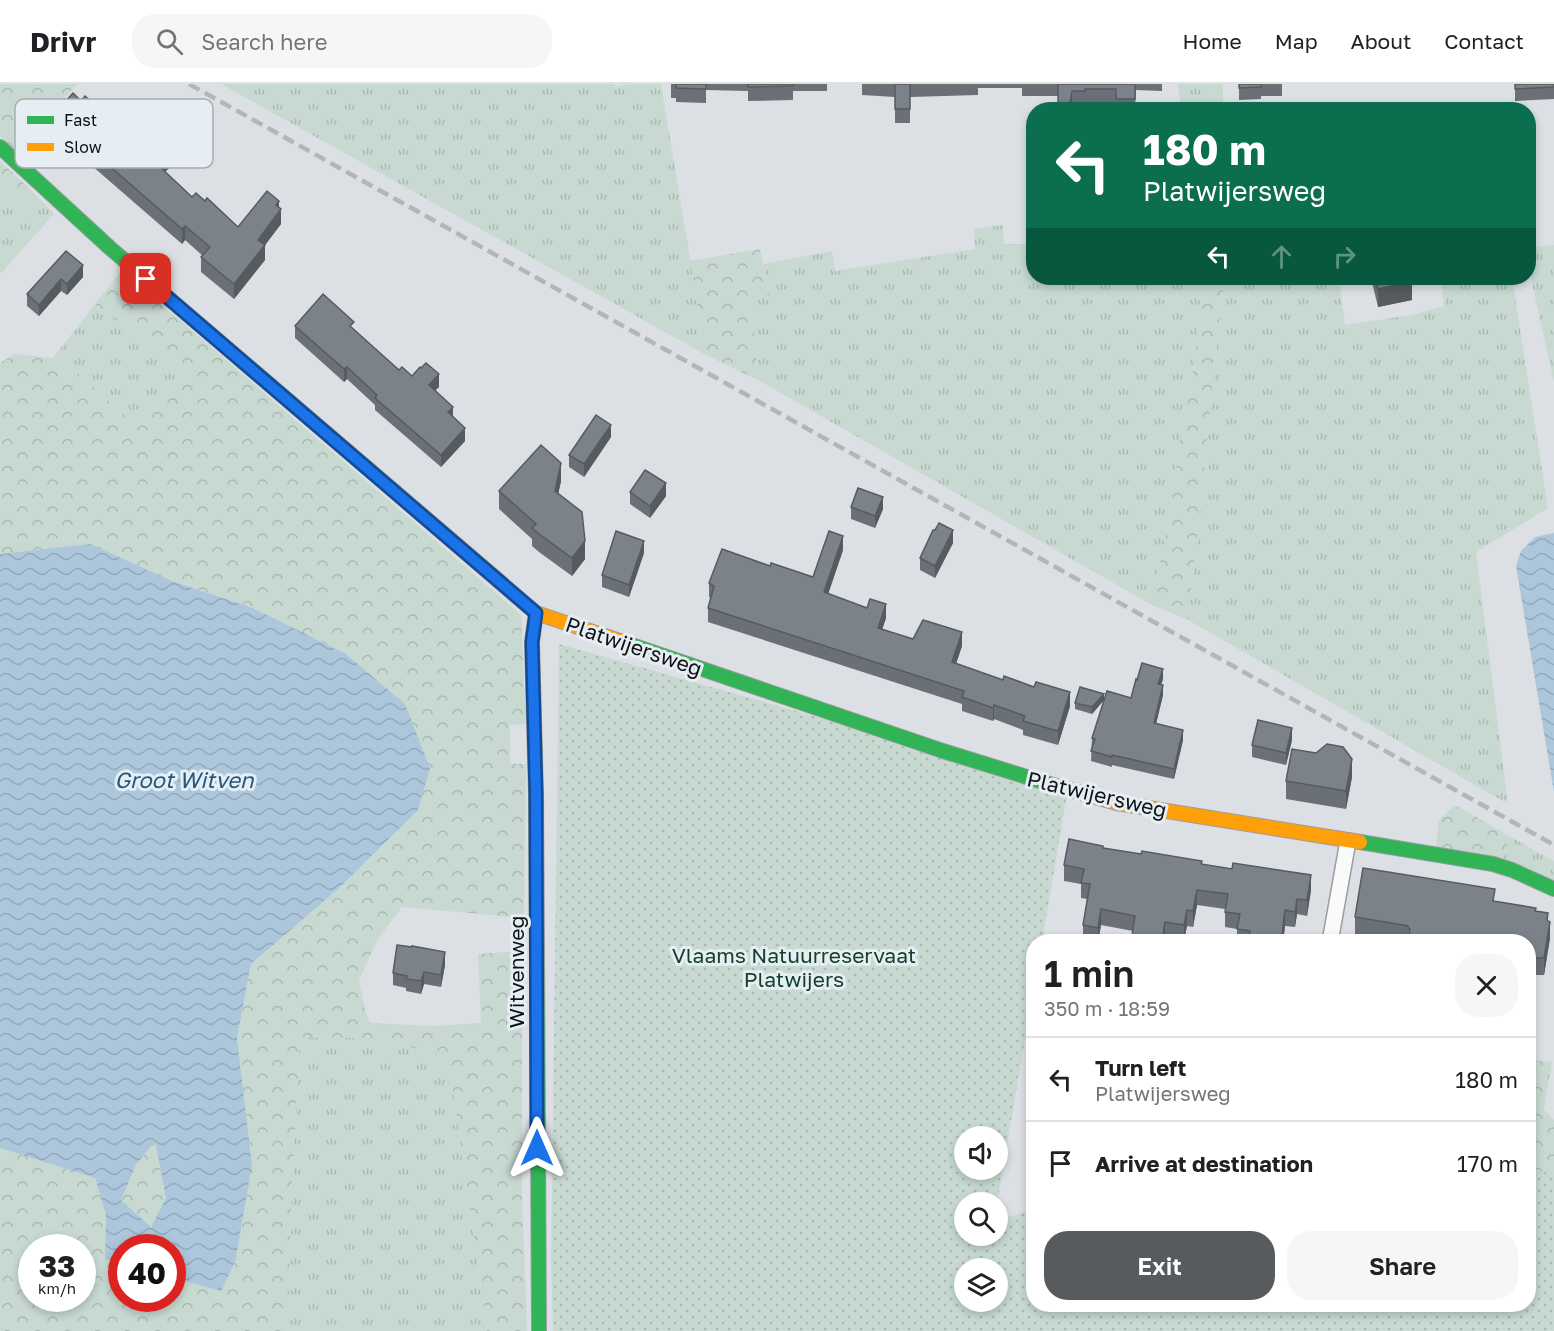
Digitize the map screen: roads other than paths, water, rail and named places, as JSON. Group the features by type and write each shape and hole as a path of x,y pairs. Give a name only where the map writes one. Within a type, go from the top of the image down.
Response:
{"street":[{"name":"Platwijersweg","path":"0,147 15,161"},
{"name":"Platwijersweg","path":"23,168 110,248 536,613 943,751 1081,794 1117,803 1493,864 1512,870 1554,890"},
{"name":"Witvenweg","path":"536,613 532,642 536,795 539,1331"},
{"path":"1331,934 1348,841"}],"water":[{"path":"1554,533 1554,792 1516,566 1521,551 1535,537"},
{"name":"Groot Witven","path":"90,544 172,581 253,608 346,654 405,704 430,768 418,810 339,888 251,964 237,1038 252,1165 235,1262 221,1291 186,1282 186,1234 108,1234 108,1260 105,1259 106,1215 95,1178 0,1148 0,554","holes":["155,1141 166,1198 151,1227 121,1200 136,1165"]}],"railway":[{"path":"189,84 1554,845"}],"park label":[{"name":"Vlaams Natuurreservaat Platwijers","path":"794,967"}]}
